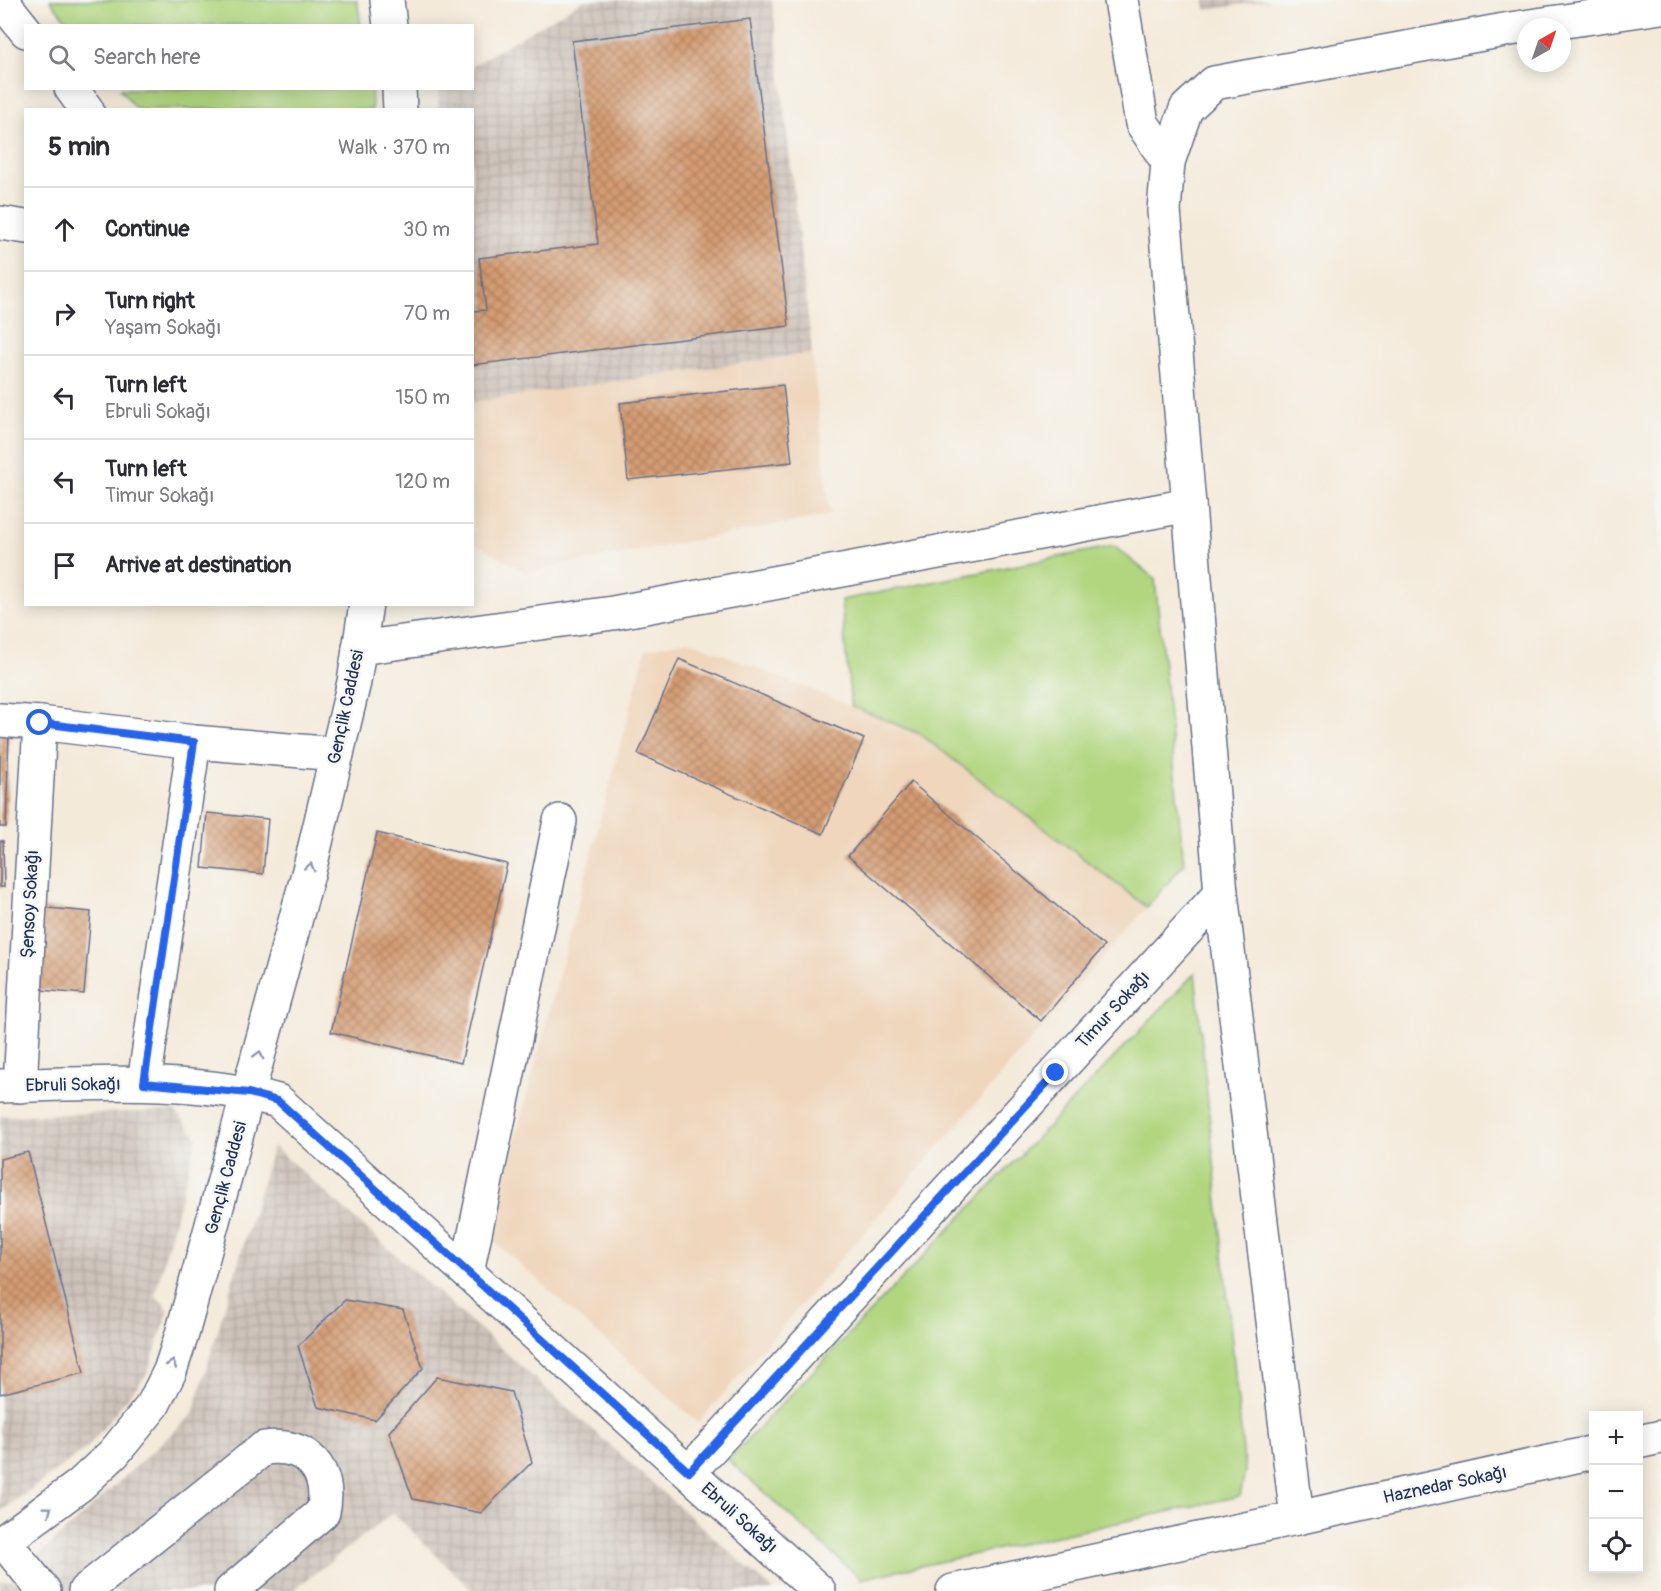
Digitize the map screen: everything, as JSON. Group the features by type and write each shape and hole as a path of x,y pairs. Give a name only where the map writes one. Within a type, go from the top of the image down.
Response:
{"street":[{"path":"1,0 24,29"},
{"path":"387,0 390,24"},
{"path":"1121,0 1142,123 1168,162"},
{"path":"1296,1518 1221,893 1164,211 1168,162 1186,109 1214,83 1510,29 1661,7"},
{"path":"72,90 86,108"},
{"path":"399,90 400,108"},
{"path":"0,223 24,227"},
{"path":"359,648 613,613 1189,505"},
{"name":"Gençlik Caddesi","path":"2,1543 80,1485 114,1453 153,1405 170,1371 311,863 354,682 366,606"},
{"path":"0,720 194,742 337,754"},
{"name":"Şensoy Sokağı","path":"10,1086 40,723"},
{"path":"144,1083 194,742"},
{"path":"467,1272 560,821"},
{"name":"Timur Sokağı","path":"689,1472 1221,893"},
{"name":"Ebruli Sokağı","path":"10,1086 144,1083 249,1093 278,1101 819,1591"},
{"path":"1643,1441 1661,1437"},
{"path":"84,1591 264,1448 289,1448 301,1452 320,1471 325,1484 326,1499 323,1512 231,1591"},
{"name":"Haznedar Sokağı","path":"953,1591 1589,1453"},
{"path":"2,1543 44,1591"}],"shaded area":[{"path":"584,0 772,0 812,353 474,402 474,108 438,108 439,90 474,90 474,64"},
{"path":"1205,0 1270,0 1206,10"},
{"path":"812,353 830,515 525,572 474,543 474,402"},
{"path":"688,640 919,734 1147,907 698,1423 489,1237 646,649"},
{"path":"175,1111 197,1137 155,1295 169,1310 147,1374 87,1448 0,1512 0,1116"},
{"path":"273,1146 774,1591 473,1591 393,1513 292,1591 0,1591 0,1581 12,1580 193,1414"}],"green space":[{"path":"50,0 357,0 361,24 69,24"},
{"path":"121,90 371,90 372,108 135,108"},
{"path":"1114,546 1155,579 1184,864 1147,907 920,734 851,706 841,600"},
{"path":"1195,973 1245,1472 1240,1496 861,1579 728,1460"}],"building":[{"path":"750,19 789,326 474,365 474,311 486,310 479,258 598,244 572,41"},
{"path":"783,385 792,462 628,480 620,403"},
{"path":"679,659 864,739 823,834 638,754"},
{"path":"0,732 9,732 6,827 0,827"},
{"path":"911,782 1104,946 1041,1021 848,856"},
{"path":"207,813 268,819 263,874 202,868"},
{"path":"377,833 507,864 461,1063 331,1032"},
{"path":"0,841 3,841 4,887 0,887"},
{"path":"37,907 91,912 84,994 30,989"},
{"path":"28,1152 84,1373 0,1394 0,1159"},
{"path":"345,1300 403,1310 423,1368 375,1420 318,1407 298,1346"},
{"path":"437,1377 511,1392 532,1462 481,1513 413,1499 389,1432"}],"route":[{"path":"40,723 194,742 144,1083 249,1093 278,1101 689,1472 1056,1073"}]}
